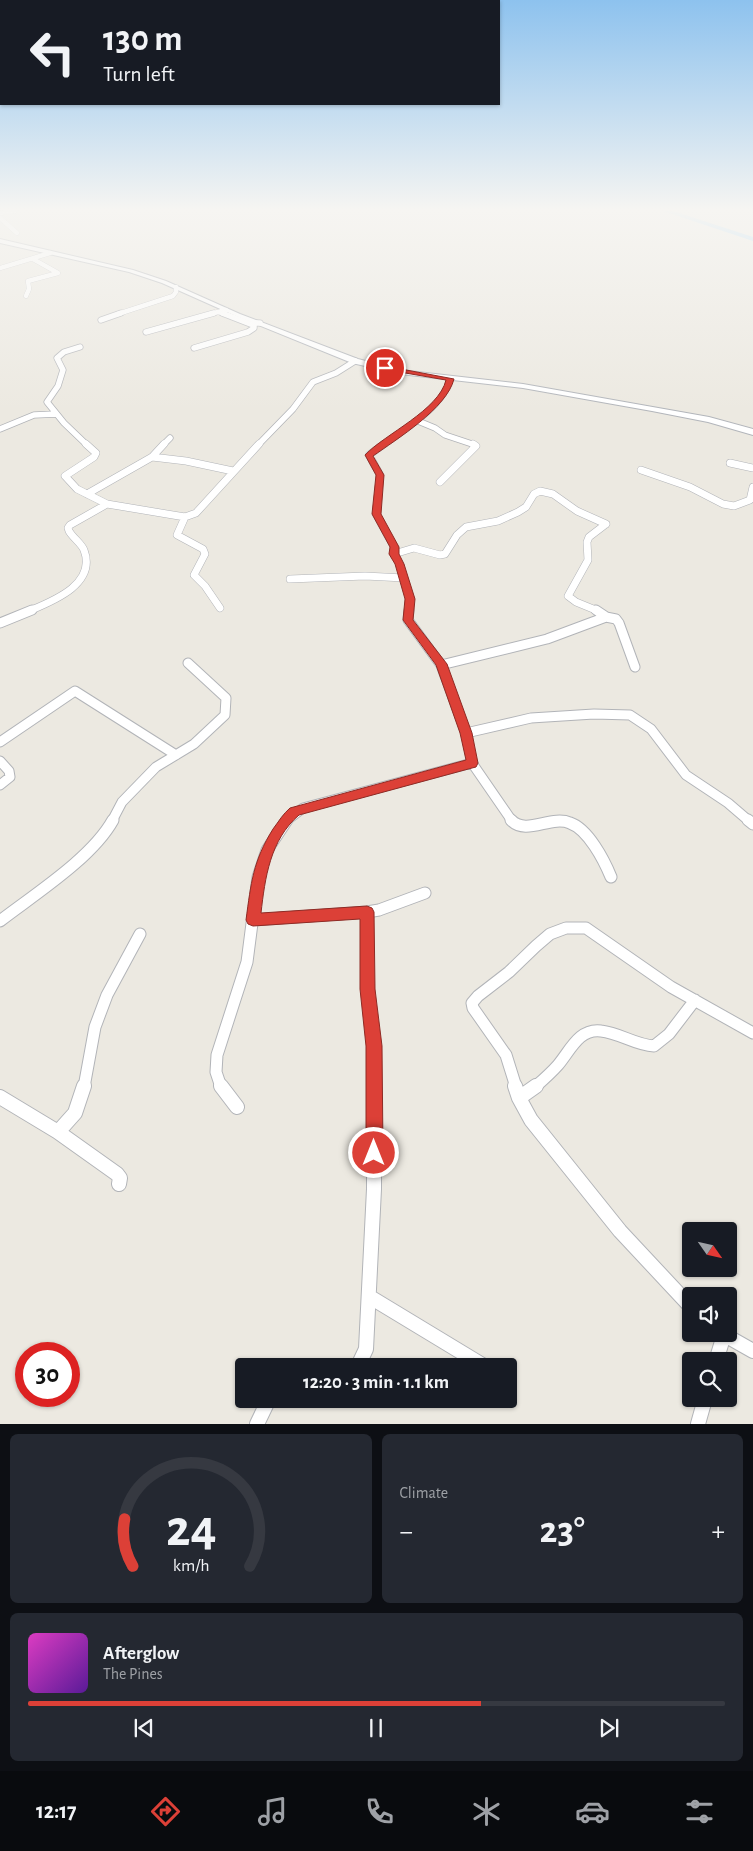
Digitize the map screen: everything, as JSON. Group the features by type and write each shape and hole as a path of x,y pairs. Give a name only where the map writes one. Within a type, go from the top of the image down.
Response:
{"street":[{"path":"26,296 29,289 28,281 41,277"},
{"path":"149,277 176,287 222,311 355,360 400,372 542,389 709,420 753,432"},
{"path":"100,320 173,296 176,292 176,287"},
{"path":"146,332 222,311"},
{"path":"194,348 248,332 257,324"},
{"path":"80,347 68,350 57,358 63,370 55,391 46,400 80,440 96,453 90,461 72,470 65,476 66,481 107,504 117,504 186,517 196,514 233,471 293,408 313,382 336,374 355,360"},
{"path":"450,379 448,388 443,395 418,420 369,455 380,475 376,514 394,547 394,554 410,599 408,620 441,664 466,733 472,763 505,813 514,823 525,827 553,821 569,822 581,829 604,860 611,877"},
{"path":"0,429 40,412 56,414"},
{"path":"418,420 445,435 470,442 476,446 440,482"},
{"path":"87,494 152,457 170,438"},
{"path":"152,457 186,461 233,471"},
{"path":"730,463 753,468"},
{"path":"641,470 670,479 710,498 734,506 750,500 753,487"},
{"path":"394,554 414,548 440,555 445,554 457,535 466,527 498,521 526,507 534,494 547,491 588,517 606,524 589,537 587,542 588,560 568,596 574,601 616,619 635,666"},
{"path":"0,623 30,611 80,582 86,575 88,568 85,551 74,539 68,528 107,504"},
{"path":"186,517 177,534 204,548 205,554 194,575 205,586 220,608"},
{"path":"290,579 365,576 404,578"},
{"path":"441,664 580,627 606,616"},
{"path":"0,922 71,866 96,843 107,830 122,802 156,767 194,744 225,715 228,703 226,698 188,663"},
{"path":"0,742 75,691 176,755"},
{"path":"466,733 531,718 594,714 630,715 651,729 686,775 728,803 753,824"},
{"path":"0,761 9,771 10,777 0,785"},
{"path":"237,1106 220,1086 216,1062 220,1041 234,1006 247,961 260,872 266,851 288,817 295,811 472,763"},
{"path":"253,920 367,912 379,910 425,893"},
{"path":"362,1358 366,1349 370,1296 374,1189 374,1046 368,989 367,912"},
{"path":"682,1297 620,1231 531,1120 519,1098 506,1055 473,1008 472,1003 475,997 504,977 540,942 558,930 573,926 586,928 671,987 753,1033"},
{"path":"58,1132 75,1113 82,1095 94,1026 107,995 140,934"},
{"path":"519,1098 537,1086 559,1064 567,1051 580,1038 593,1031 603,1032 639,1045 654,1046 668,1034 695,1000"},
{"path":"0,1097 58,1132 117,1174 120,1178 119,1184"},
{"path":"370,1296 471,1358"},
{"path":"737,1342 753,1351"},
{"path":"698,1424 703,1407"},
{"path":"256,1424 264,1408"}],"route":[{"path":"374,1153 374,1046 368,989 367,912 253,920 260,872 266,851 288,817 295,811 472,763 466,733 441,664 408,620 409,594 400,564 394,554 394,547 376,514 377,487 380,475 369,455 412,426 443,395 448,388 450,379 385,368"}]}
